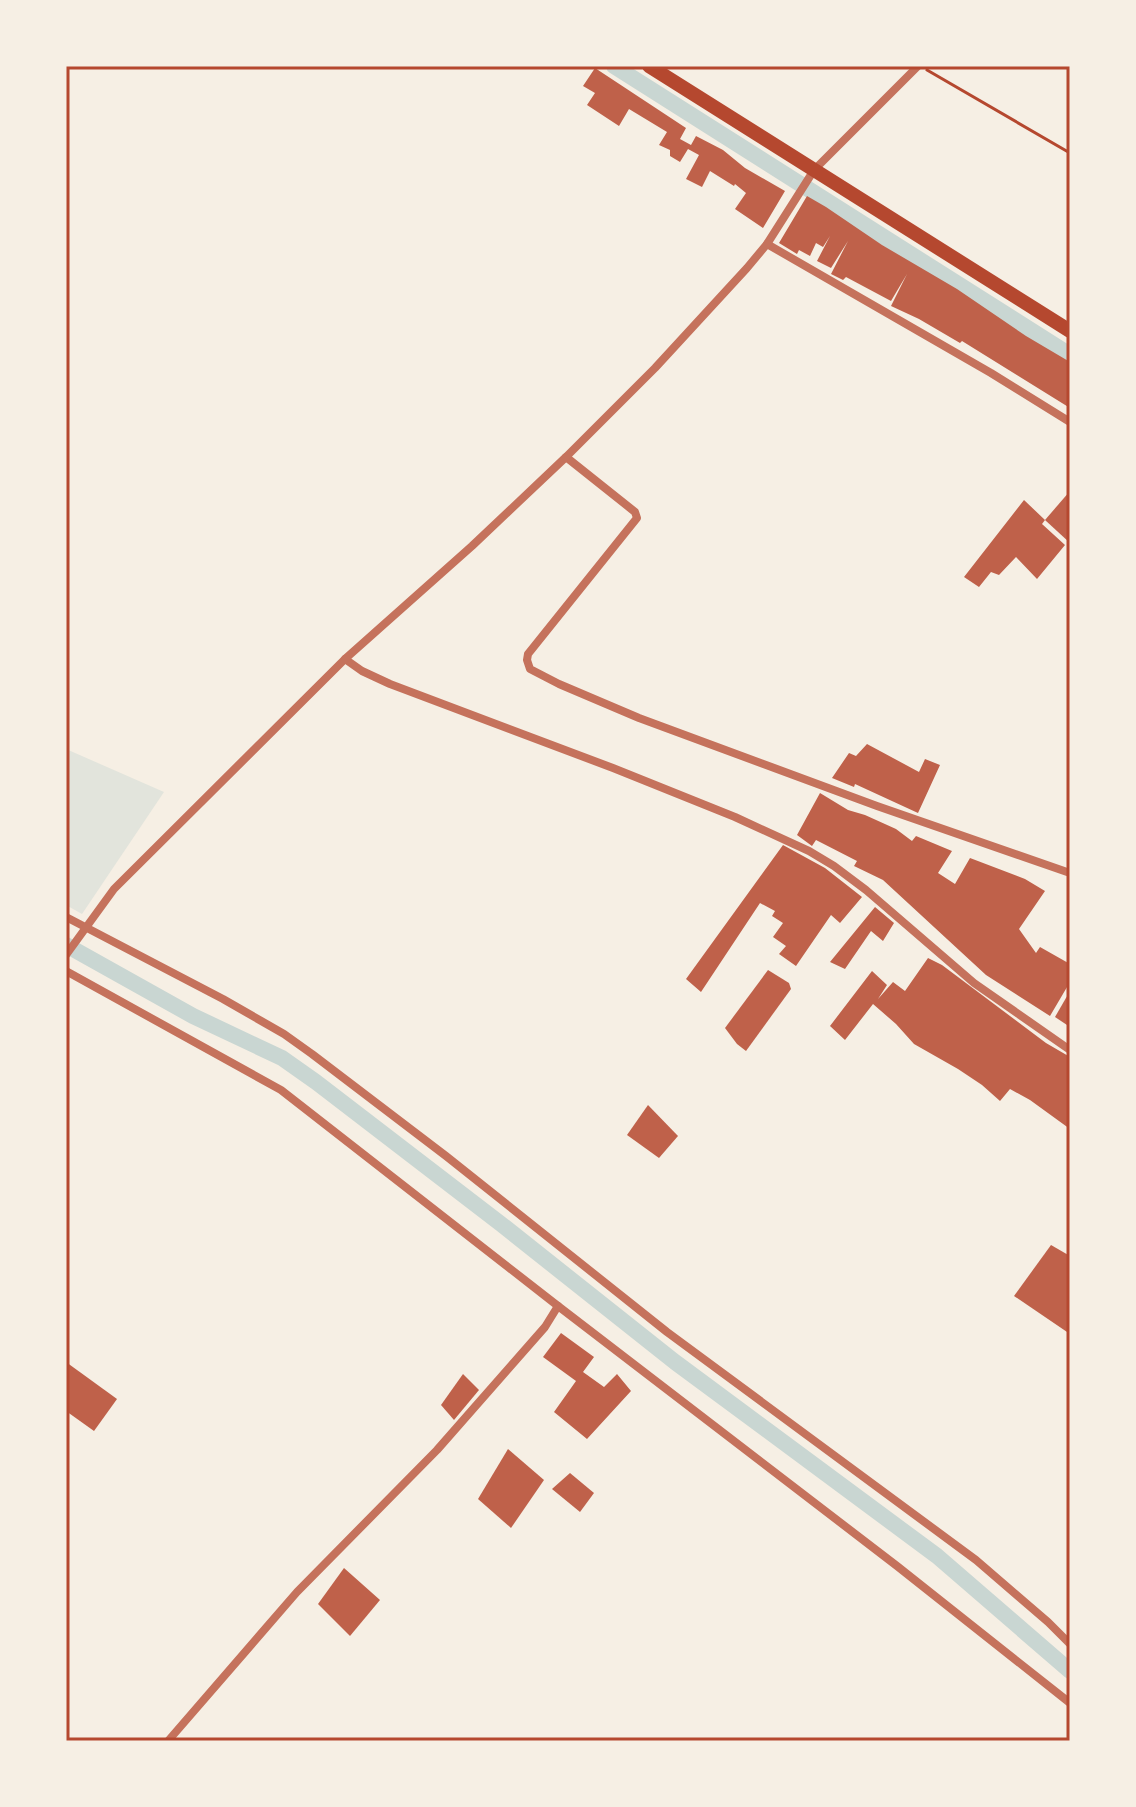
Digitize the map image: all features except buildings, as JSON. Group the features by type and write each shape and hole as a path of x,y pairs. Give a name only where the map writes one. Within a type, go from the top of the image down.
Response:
{"main road":[{"path":"649,66 811,174 1070,331"}],"street":[{"path":"66,955 114,889 345,659 472,546 655,368 767,244 811,174 919,66"},
{"path":"767,244 1070,422"},
{"path":"566,457 635,512 637,518 528,654 530,669 639,718 1070,873"},
{"path":"345,659 390,684 613,768 735,817 809,851 866,890 974,983 1070,1050"},
{"path":"66,917 82,931 223,999 312,1054 667,1332 976,1560 1070,1644"},
{"path":"66,971 281,1090 1070,1703"},
{"path":"168,1741 297,1592 437,1450 545,1327 558,1306"}],"path":[{"path":"919,66 1070,153"}],"shaded area":[{"path":"66,749 164,792 82,914 66,905"}],"waterway":[{"path":"614,66 1070,355"},
{"path":"66,945 193,1016 282,1058 316,1082 675,1362 937,1556 1070,1671"}]}
